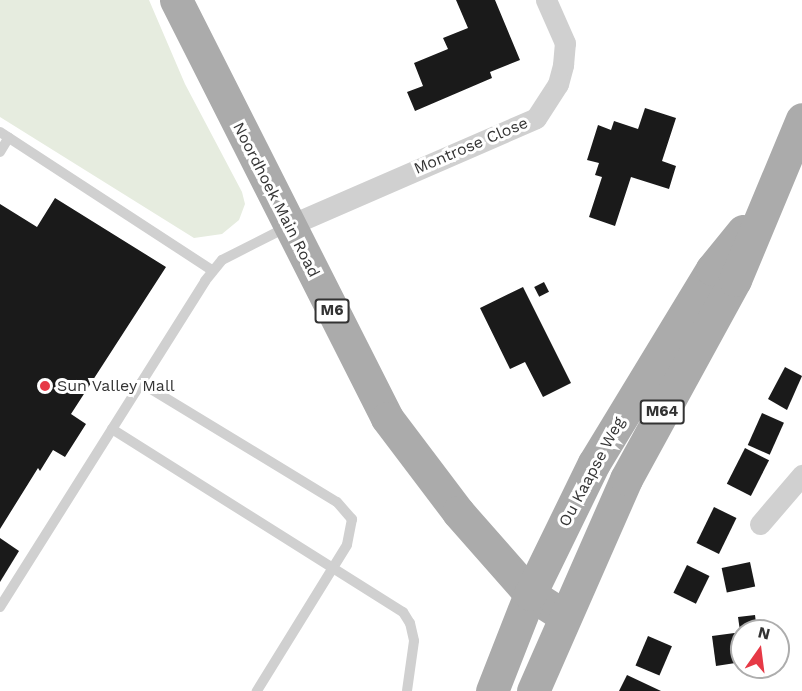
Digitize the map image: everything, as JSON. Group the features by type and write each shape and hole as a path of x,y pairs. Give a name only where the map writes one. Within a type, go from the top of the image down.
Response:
{"main road":[{"name":"Noordhoek Main Road","path":"176,0 288,226 387,418 458,512 530,594 564,616"},
{"name":"Ou Kaapse Weg","path":"533,691 626,479 735,280 761,209 802,119"},
{"name":"Ou Kaapse Weg","path":"492,691 530,594 594,463 636,389 712,269 761,209"}],"street":[{"name":"Montrose Close","path":"288,226 536,118 553,93 563,65 565,43 546,0"},
{"path":"760,524 802,475"}],"lane":[{"path":"0,152 4,135 213,272"},
{"path":"0,608 141,383 222,260 288,226"},
{"path":"141,383 347,510 352,519 351,533 332,568 257,691"},
{"path":"112,429 403,612 410,623 414,641 406,691"}],"shaded area":[{"path":"0,0 149,0 185,84 242,192 245,204 239,220 222,234 194,238 0,117"}],"building":[{"path":"456,0 495,0 520,60 490,72 492,78 415,111 407,92 423,86 414,63 448,49 443,38 468,28"},
{"path":"645,108 676,118 662,161 676,166 669,189 631,177 615,226 589,217 602,177 595,175 599,163 587,160 598,125 611,130 614,121 638,129"},
{"name":"Sun Valley Mall","path":"55,198 166,267 71,414 86,424 65,457 53,450 40,471 38,468 0,529 0,204 37,227"},
{"path":"544,282 549,292 539,297 534,287"},
{"path":"523,287 571,383 543,397 525,362 510,369 480,308"},
{"path":"785,367 802,376 787,410 768,399"},
{"path":"762,413 784,423 770,455 748,445"},
{"path":"745,448 769,460 751,496 727,484"},
{"path":"714,507 736,518 719,554 696,543"},
{"path":"0,538 19,551 0,582"},
{"path":"750,562 755,586 727,592 722,568"},
{"path":"687,565 709,576 696,604 673,593"},
{"path":"755,615 756,619 738,619 738,617"},
{"path":"730,634 730,664 716,666 712,636"},
{"path":"648,636 672,646 659,676 635,665"},
{"path":"627,675 661,691 619,691"}],"place":[{"name":"Sun Valley Mall","path":"45,386"}]}
